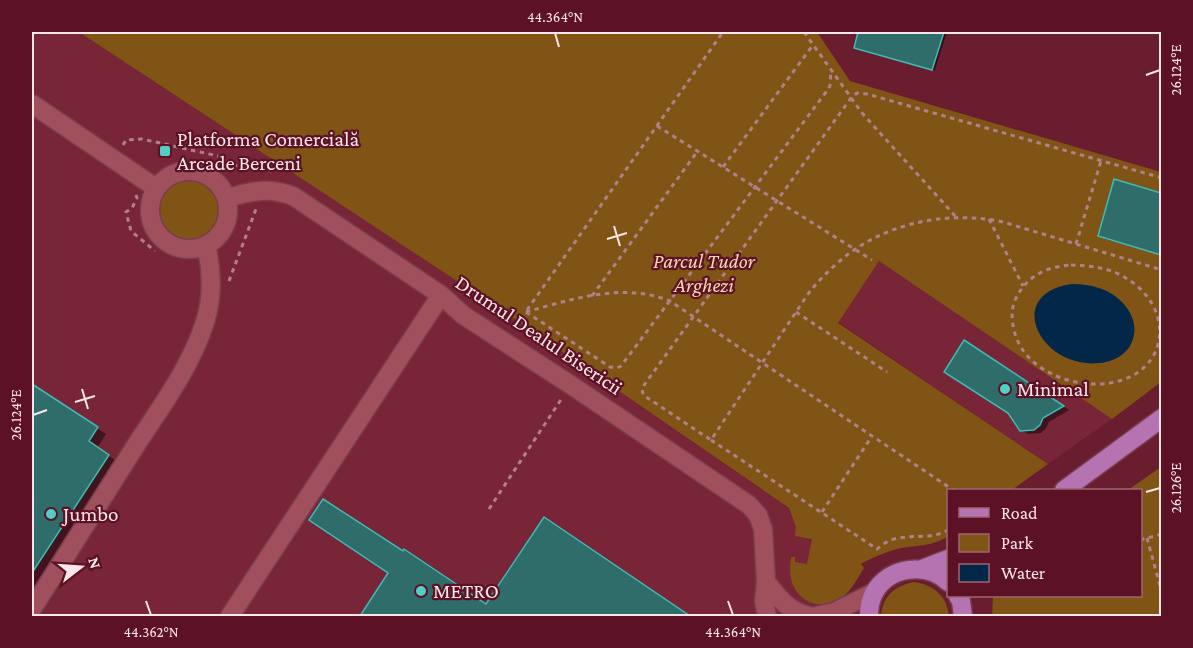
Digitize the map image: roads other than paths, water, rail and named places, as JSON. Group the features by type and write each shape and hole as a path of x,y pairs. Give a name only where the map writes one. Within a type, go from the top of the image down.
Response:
{"main road":[{"path":"1065,489 1161,418"},
{"path":"922,569 947,559"},
{"path":"868,616 875,592 890,576 900,571 922,569 935,573 947,581"}],"street":[{"path":"32,104 156,188"},
{"path":"183,171 205,174 221,188 226,198 227,219 222,230 206,245 196,248 184,249 173,245 158,233 151,220 150,209 156,188 173,174 183,171"},
{"name":"Drumul Dealul Bisericii","path":"226,198 263,190 273,190 293,196 441,295 463,315 749,505 762,523 766,582 764,601 767,616"},
{"path":"32,609 181,375 205,321 211,271 206,245"},
{"path":"231,616 441,295"},
{"path":"766,582 788,607 809,616"},
{"path":"816,616 834,612 875,592"}],"water":[{"path":"1072,284 1092,286 1107,291 1122,302 1128,310 1134,326 1134,335 1131,344 1121,356 1106,362 1083,363 1064,357 1049,346 1038,332 1035,317 1038,302 1050,291"}],"place":[{"name":"Platforma Comercială Arcade Berceni","path":"165,151"},
{"name":"Minimal","path":"1005,389"},
{"name":"Jumbo","path":"51,514"},
{"name":"METRO","path":"421,591"}],"park label":[{"name":"Parcul Tudor Arghezi","path":"704,273"}]}
